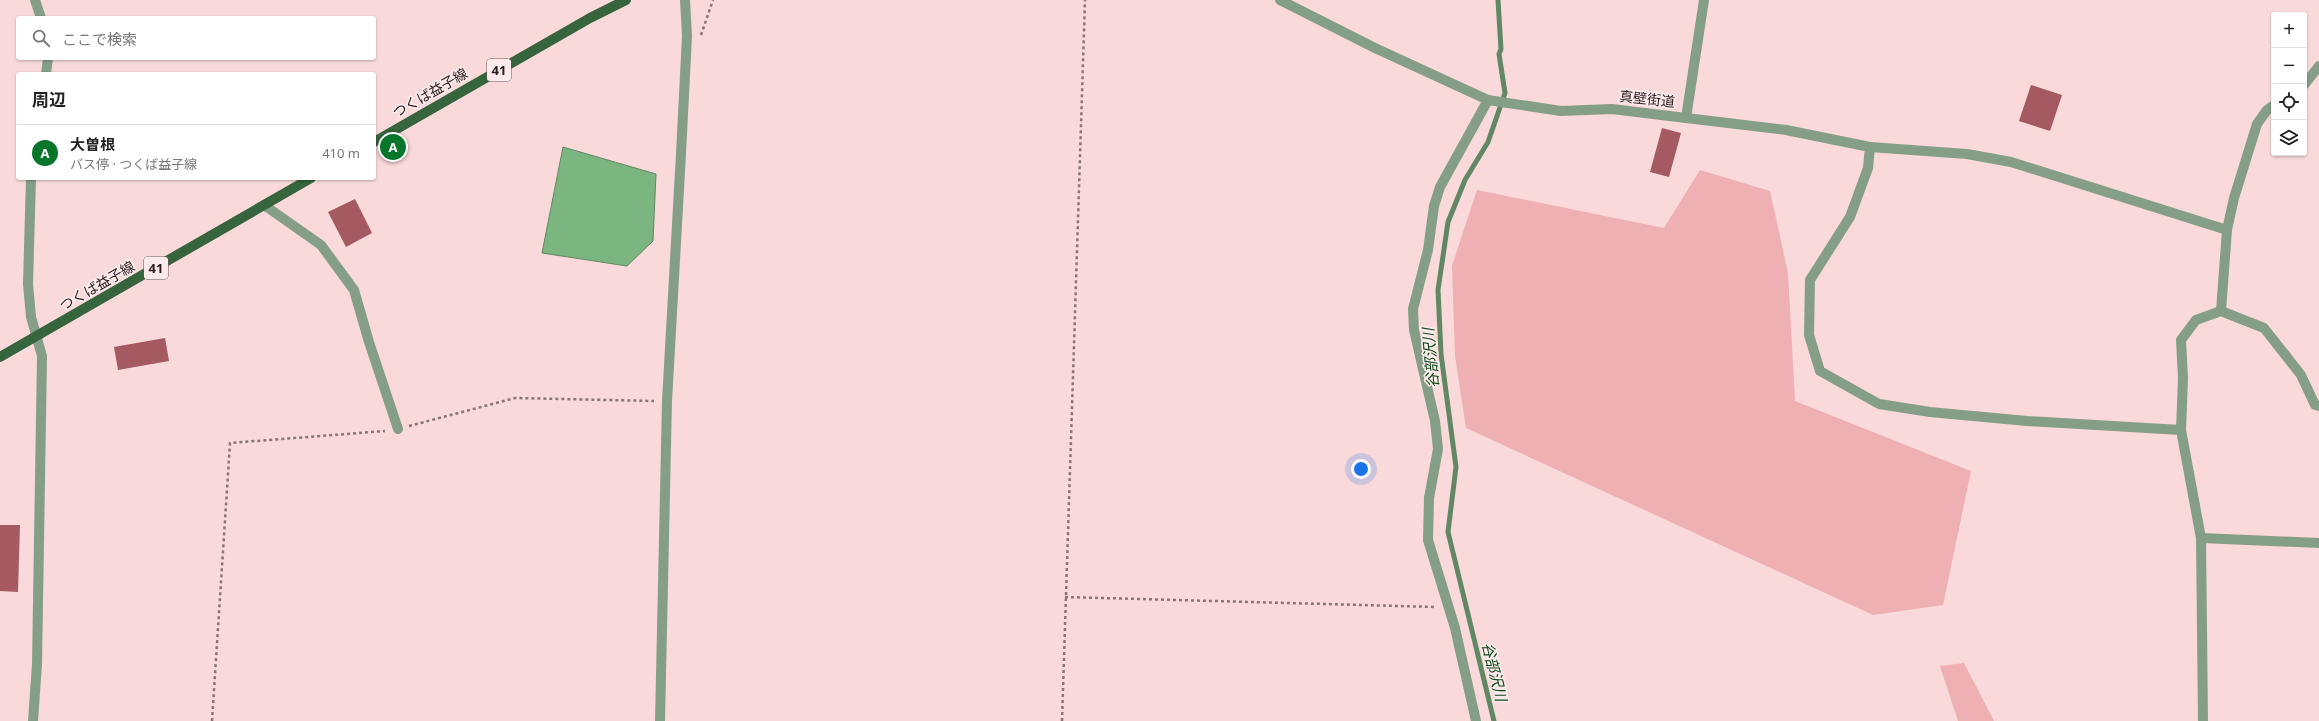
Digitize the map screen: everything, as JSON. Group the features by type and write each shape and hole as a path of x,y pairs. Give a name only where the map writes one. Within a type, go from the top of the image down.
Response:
{"main road":[{"name":"つくば益子線","path":"376,141 590,18 626,0"},
{"name":"つくば益子線","path":"0,358 308,180"}],"street":[{"path":"35,0 40,16"},
{"path":"660,721 667,401 687,36 685,0"},
{"path":"1280,0 1375,48 1491,101 1440,187 1434,206 1428,250 1413,309 1414,330 1435,421 1438,449 1430,498 1428,540 1455,628 1476,721"},
{"name":"真壁街道","path":"1491,101 1510,105 1561,111 1612,109 1686,118 1704,0"},
{"path":"46,72 48,60"},
{"path":"2305,84 2319,66"},
{"path":"2221,311 2227,230 2257,124 2267,110 2271,107"},
{"path":"1686,118 1786,130 1870,147 1967,154 2011,162 2227,230"},
{"path":"1870,147 1868,168 1850,217 1810,280 1809,335 1820,371 1879,404 1930,412 2027,421 2181,430"},
{"path":"31,180 28,284 31,317 42,356 37,664 33,721"},
{"path":"264,205 322,245 354,290 369,342 398,429"},
{"path":"2203,721 2201,538 2181,430 2183,378 2181,340 2196,320 2221,311 2264,328 2301,375 2315,405 2319,406"},
{"path":"2201,538 2319,543"}],"path":[{"path":"687,36 700,36 713,0"},
{"path":"1062,721 1085,0"},
{"path":"212,721 230,443 371,433 398,429 515,398 667,401"},
{"path":"1065,597 1448,608"}],"shaded area":[{"path":"563,147 656,174 653,241 627,266 542,253"},
{"path":"1700,170 1770,191 1788,273 1795,401 1971,471 1943,605 1873,615 1466,428 1455,356 1452,266 1477,190 1664,228"},
{"path":"1964,663 1994,721 1958,721 1940,666"}],"building":[{"path":"2031,85 2062,95 2050,131 2019,121"},
{"path":"1662,128 1681,133 1669,177 1650,172"},
{"path":"355,199 372,233 346,247 328,212"},
{"path":"165,338 169,361 118,370 114,347"},
{"path":"0,525 20,525 18,592 0,591"}],"waterway":[{"name":"谷部沢川","path":"1494,721 1448,532 1456,467 1441,354 1438,290 1448,222 1465,180 1488,142 1505,93 1499,54 1501,49 1498,0"}],"place":[{"name":"大曽根","path":"393,147"}]}
